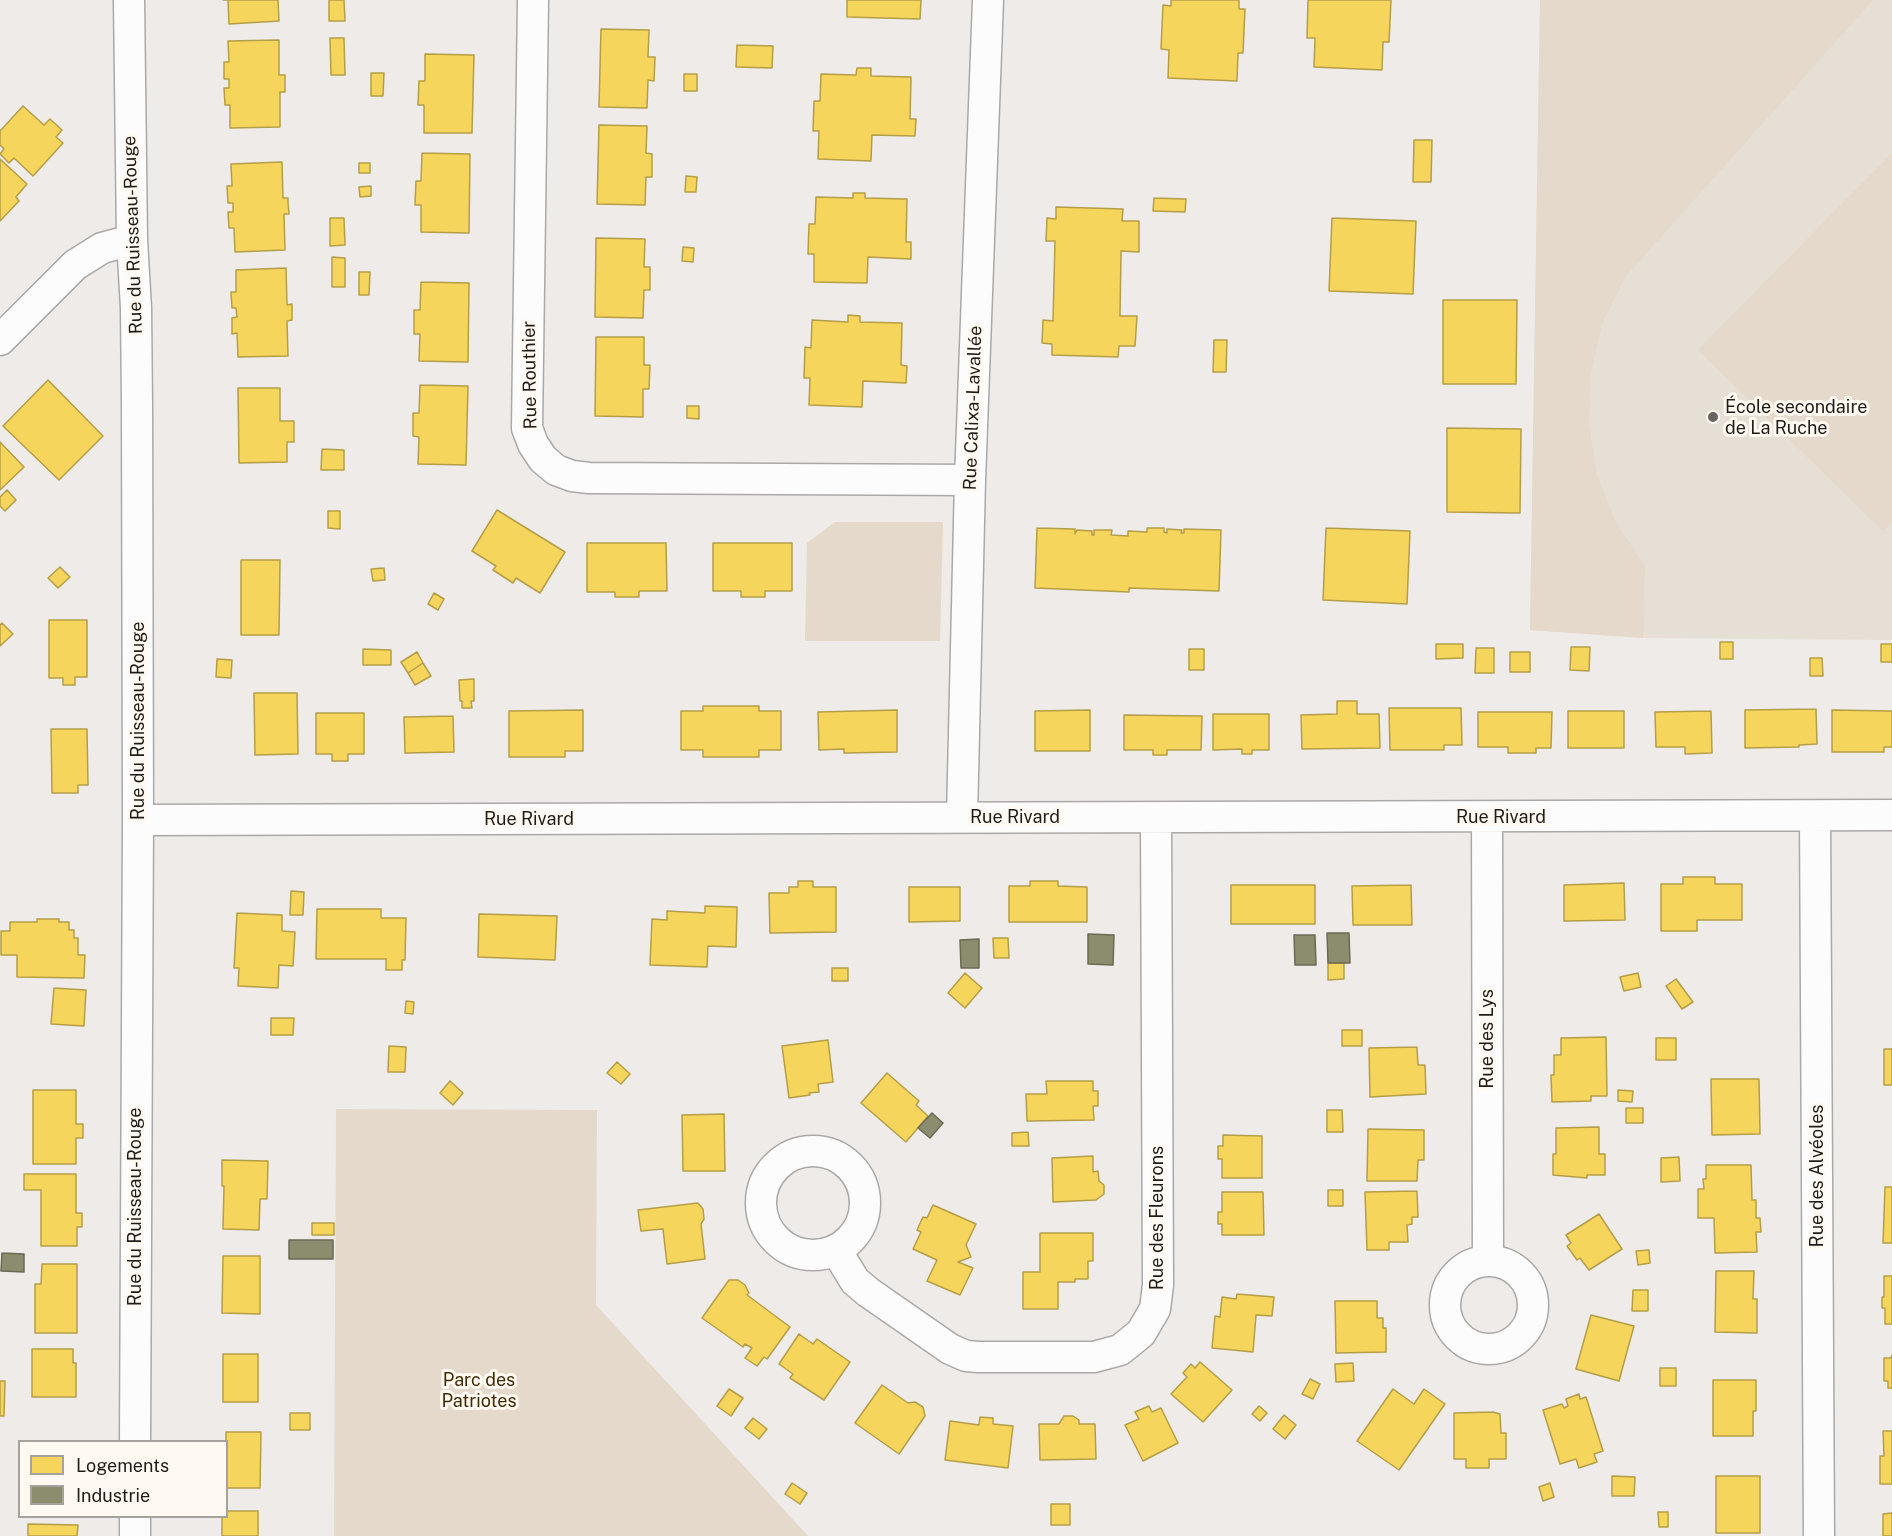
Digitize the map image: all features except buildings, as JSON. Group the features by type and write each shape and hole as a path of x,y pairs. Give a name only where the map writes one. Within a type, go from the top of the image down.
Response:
{"street":[{"name":"Rue du Ruisseau-Rouge","path":"129,0 137,405 135,1440"},
{"name":"Rue Routhier","path":"534,0 527,428 533,444 543,459 556,470 572,476 589,478 970,480"},
{"name":"Rue Calixa-Lavallée","path":"962,817 970,480 988,0"},
{"path":"0,340 75,265 102,248 132,240"},
{"name":"Rue Rivard","path":"138,820 1892,815"},
{"name":"Rue des Alvéoles","path":"1815,816 1819,1536"},
{"name":"Rue des Lys","path":"1487,817 1488,1261"},
{"name":"Rue des Fleurons","path":"836,1250 855,1281 868,1292 950,1349 966,1356 978,1358 1094,1357 1120,1350 1141,1333 1155,1309 1158,1285 1155,818"},
{"path":"135,1518 135,1536"}],"shaded area":[{"name":"École secondaire de La Ruche","path":"1540,0 1892,0 1892,640 1643,638 1530,630"}],"green space":[{"path":"1540,0 1873,0 1626,276 1603,322 1591,372 1589,424 1597,475 1616,523 1645,566 1643,638 1530,630"},
{"path":"1892,153 1892,523 1883,531 1698,350"},
{"path":"835,522 943,522 940,641 805,641 807,543"},
{"name":"Parc des Patriotes","path":"336,1109 597,1110 596,1305 808,1536 334,1536"}],"place":[{"name":"École secondaire de La Ruche","path":"1713,417"}]}
